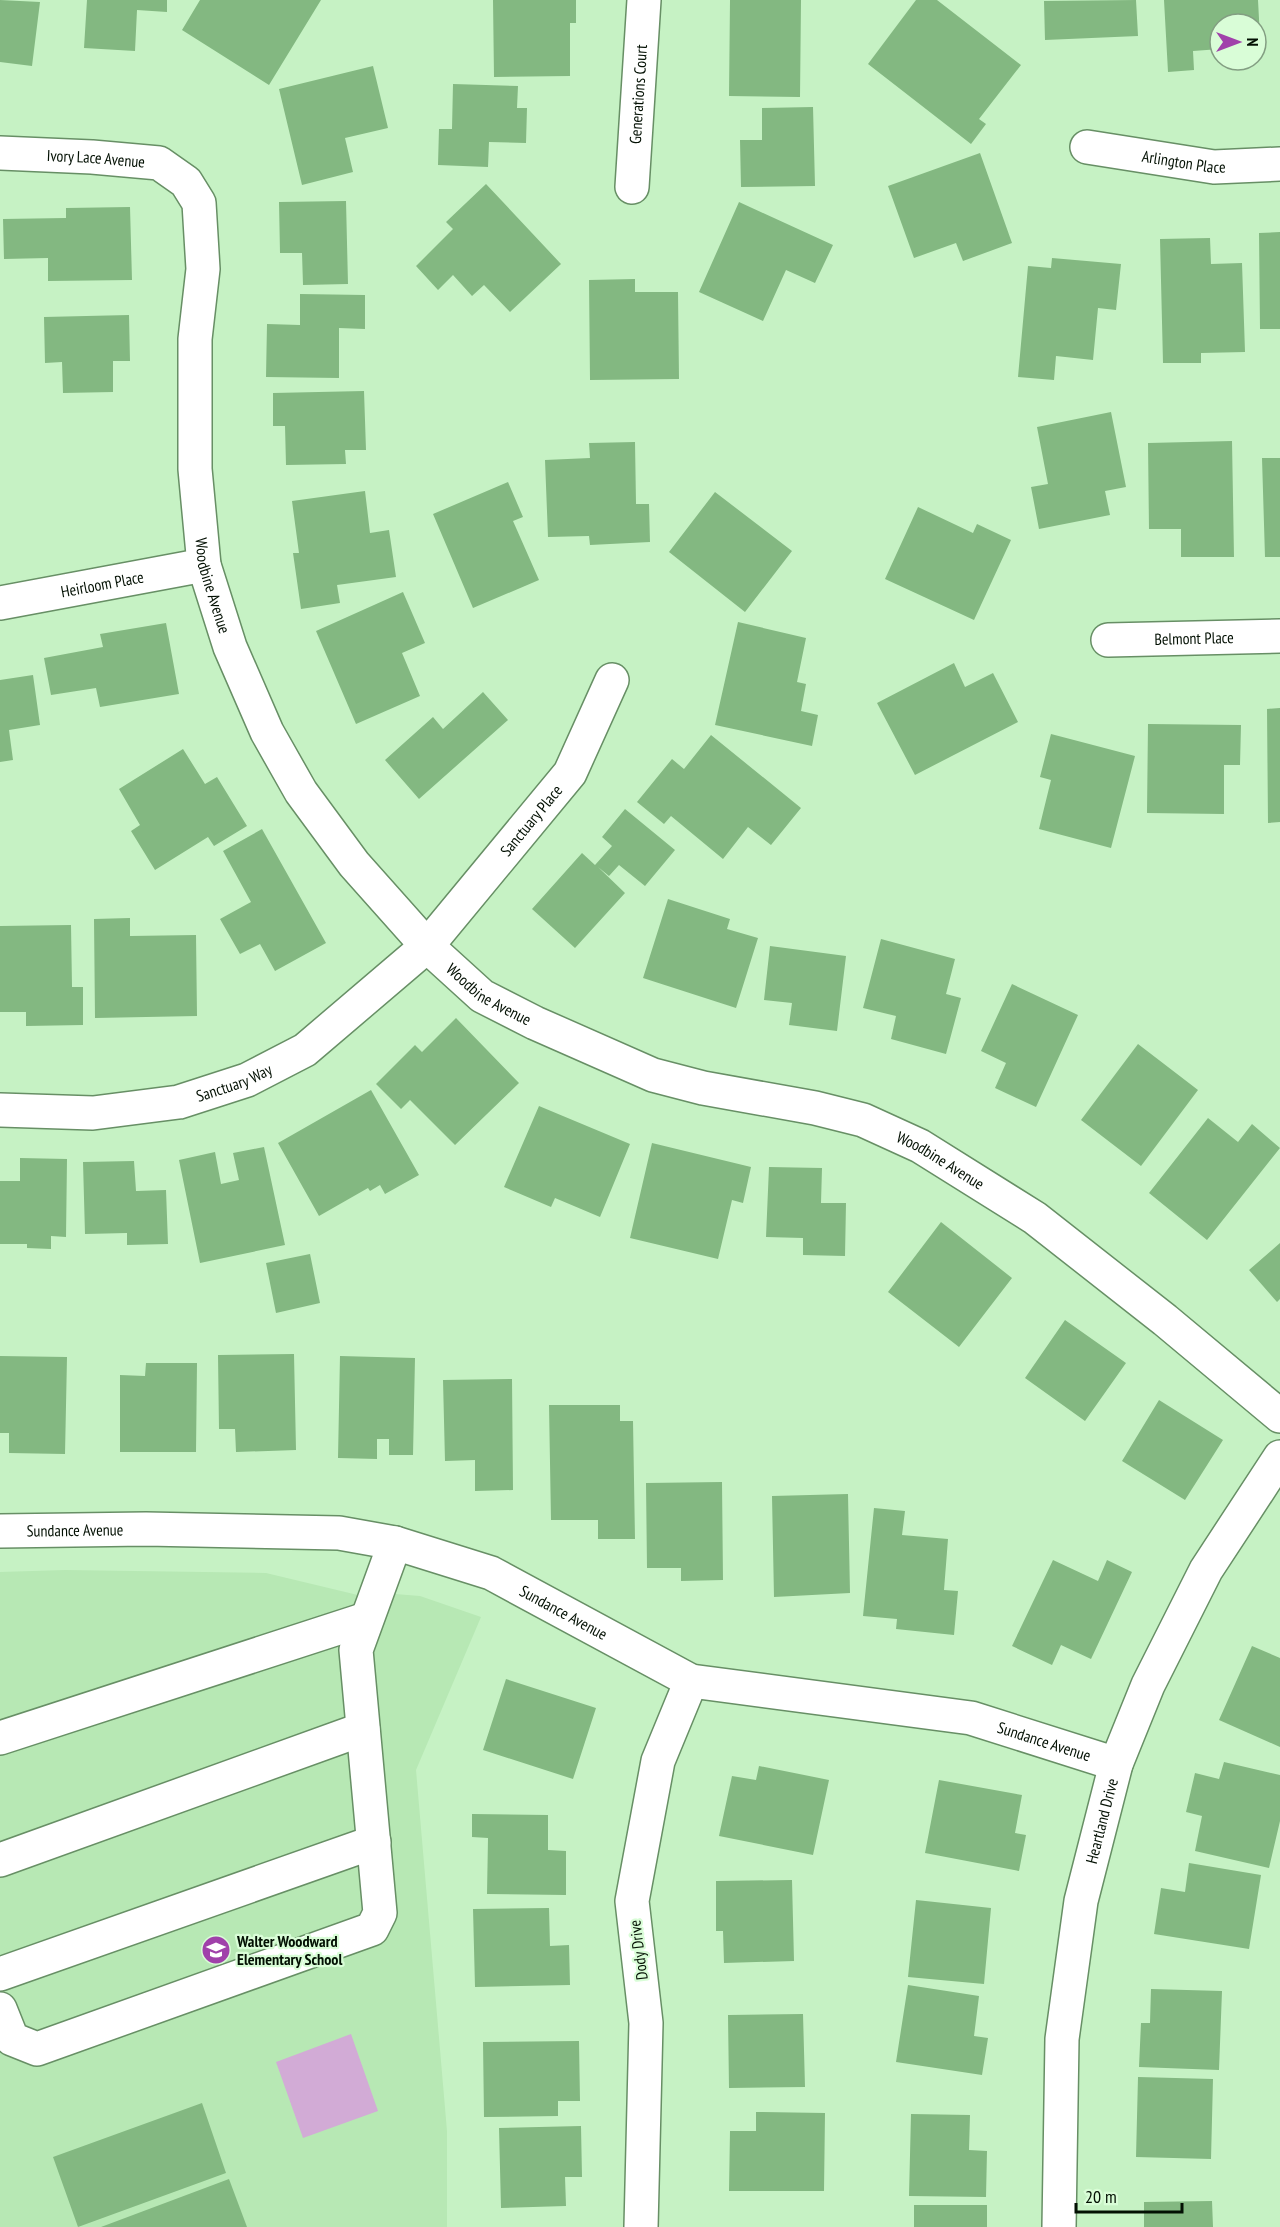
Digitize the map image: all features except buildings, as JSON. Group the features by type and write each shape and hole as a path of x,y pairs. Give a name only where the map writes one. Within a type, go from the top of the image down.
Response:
{"street":[{"name":"Generations Court","path":"632,187 644,0"},
{"name":"Arlington Place","path":"1087,147 1214,167 1280,164"},
{"name":"Ivory Lace Avenue","path":"0,153 159,163 186,182"},
{"name":"Woodbine Avenue","path":"186,182 199,203 203,269 195,339 195,469 204,565 235,658 267,732 301,792 354,864 427,946 482,996 535,1023 653,1075 704,1088 815,1108 864,1120 920,1146 1035,1218 1165,1320 1280,1416"},
{"name":"Heirloom Place","path":"0,603 204,565"},
{"name":"Belmont Place","path":"1108,640 1280,636"},
{"name":"Sanctuary Place","path":"427,946 570,773 612,680"},
{"name":"Sanctuary Way","path":"0,1110 93,1113 179,1102 248,1080 304,1050 427,946"},
{"name":"Heartland Drive","path":"1059,2227 1062,2039 1081,1901 1116,1764 1148,1685 1206,1570 1280,1457"},
{"name":"Sundance Avenue","path":"0,1531 146,1529 339,1533 394,1543 491,1573 554,1605 691,1682 970,1718 1116,1764"},
{"path":"0,2008 12,2039 37,2049 372,1929 380,1913 356,1650 394,1543"},
{"path":"0,1738 366,1619"},
{"name":"Dody Drive","path":"641,2227 646,2023 632,1901 658,1761 691,1682"},
{"path":"0,1860 363,1729"},
{"path":"0,1974 374,1842"}],"shaded area":[{"name":"Walter Woodward Elementary School","path":"65,1570 266,1573 387,1602 395,1594 420,1596 481,1617 416,1770 447,2131 447,2227 0,2227 0,1572"},
{"path":"351,2034 378,2111 303,2138 276,2062"}],"place":[{"name":"Walter Woodward Elementary School","path":"216,1950"}]}
